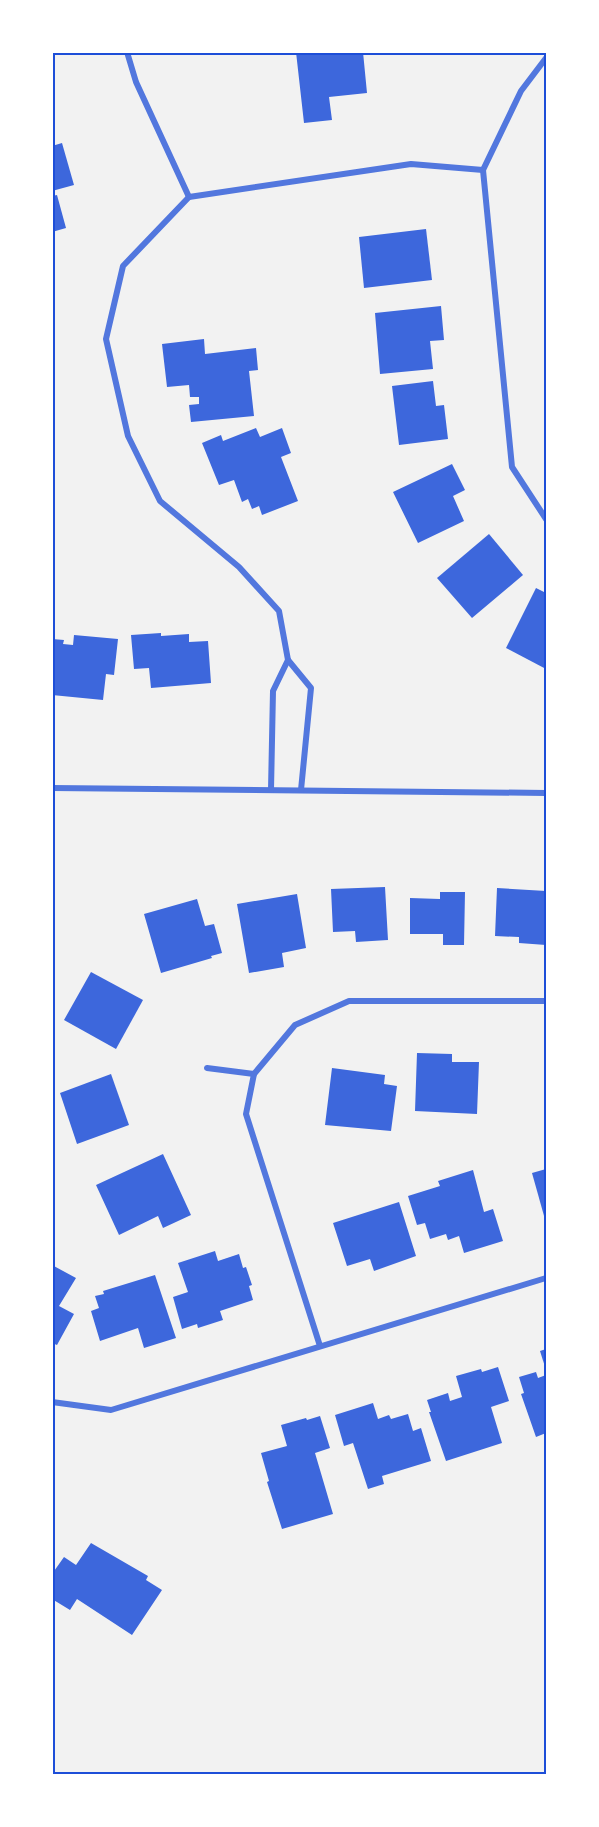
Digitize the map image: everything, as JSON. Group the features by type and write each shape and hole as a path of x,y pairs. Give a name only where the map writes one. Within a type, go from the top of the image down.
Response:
{"street":[{"path":"127,52 136,82 189,197"},
{"path":"546,58 521,92 483,170 512,467 546,519"},
{"path":"301,790 310,688 288,660 279,611 239,567 160,501 128,436 106,339 123,266 189,197 411,164 483,170"},
{"path":"271,790 273,691 288,660"},
{"path":"52,788 546,793"},
{"path":"320,1346 246,1114 254,1074 295,1025 349,1001 546,1001"},
{"path":"207,1068 254,1074"},
{"path":"52,1402 111,1410 546,1278"}],"building":[{"path":"296,52 363,52 367,93 329,97 332,120 304,123"},
{"path":"62,143 74,185 52,191 52,146"},
{"path":"57,195 66,228 52,232 52,196"},
{"path":"426,229 432,280 364,288 359,237"},
{"path":"441,306 444,340 430,341 433,369 380,374 375,313"},
{"path":"204,339 205,354 256,348 258,370 249,371 254,416 191,422 189,405 199,404 199,397 190,397 189,385 167,387 162,344"},
{"path":"433,381 436,406 444,405 448,439 399,445 392,386"},
{"path":"256,428 260,437 282,428 291,453 281,457 298,501 262,515 259,506 252,509 248,499 242,502 234,480 219,485 202,443 221,435 223,441"},
{"path":"452,464 465,490 453,496 464,521 418,543 393,492"},
{"path":"489,534 523,575 472,618 437,578"},
{"path":"536,588 546,593 546,669 506,648"},
{"path":"161,633 161,636 189,634 189,642 208,641 211,683 151,688 149,668 134,669 131,635"},
{"path":"74,635 118,639 114,675 106,674 103,700 52,695 52,639 64,640 63,644 73,645"},
{"path":"385,887 388,940 356,942 355,931 333,932 331,889"},
{"path":"497,888 546,891 546,945 519,943 519,937 495,936"},
{"path":"440,892 465,892 464,945 443,945 443,934 410,934 410,898 440,899"},
{"path":"297,894 306,948 282,953 284,967 249,973 237,904"},
{"path":"197,899 205,926 214,924 222,953 161,973 144,914"},
{"path":"91,972 143,1000 116,1049 64,1020"},
{"path":"417,1053 452,1054 452,1062 479,1062 477,1114 415,1111"},
{"path":"332,1068 385,1075 384,1084 397,1086 391,1131 325,1125"},
{"path":"111,1074 129,1125 77,1144 60,1093"},
{"path":"163,1154 191,1215 163,1228 158,1216 119,1235 96,1185"},
{"path":"546,1169 546,1223 532,1173"},
{"path":"473,1170 484,1212 493,1209 503,1241 464,1253 459,1236 448,1240 446,1234 430,1239 425,1223 417,1225 408,1196 440,1186 438,1181"},
{"path":"399,1202 416,1256 374,1271 370,1259 347,1266 333,1223"},
{"path":"215,1251 218,1261 239,1254 252,1285 249,1286 253,1300 220,1311 223,1320 198,1328 197,1324 182,1329 173,1297 188,1292 178,1263"},
{"path":"52,1265 76,1278 59,1306 74,1314 57,1345 52,1343"},
{"path":"155,1275 176,1338 144,1348 138,1328 100,1341 91,1311 99,1308 95,1296 104,1294 103,1291"},
{"path":"546,1349 546,1370 540,1351"},
{"path":"498,1367 509,1401 491,1407 502,1443 446,1461 427,1400 448,1393 450,1401 462,1397 456,1376"},
{"path":"536,1372 538,1378 546,1375 546,1433 536,1437 521,1394 524,1393 519,1377"},
{"path":"373,1403 378,1419 389,1415 391,1419 408,1414 413,1431 421,1428 431,1461 382,1476 384,1484 368,1489 353,1443 344,1446 335,1415"},
{"path":"320,1416 330,1448 315,1453 333,1514 282,1529 267,1482 269,1481 261,1453 287,1446 281,1425"},
{"path":"91,1543 148,1576 146,1580 162,1590 132,1635 77,1599 70,1610 52,1599 52,1574 64,1557 76,1565"}]}
